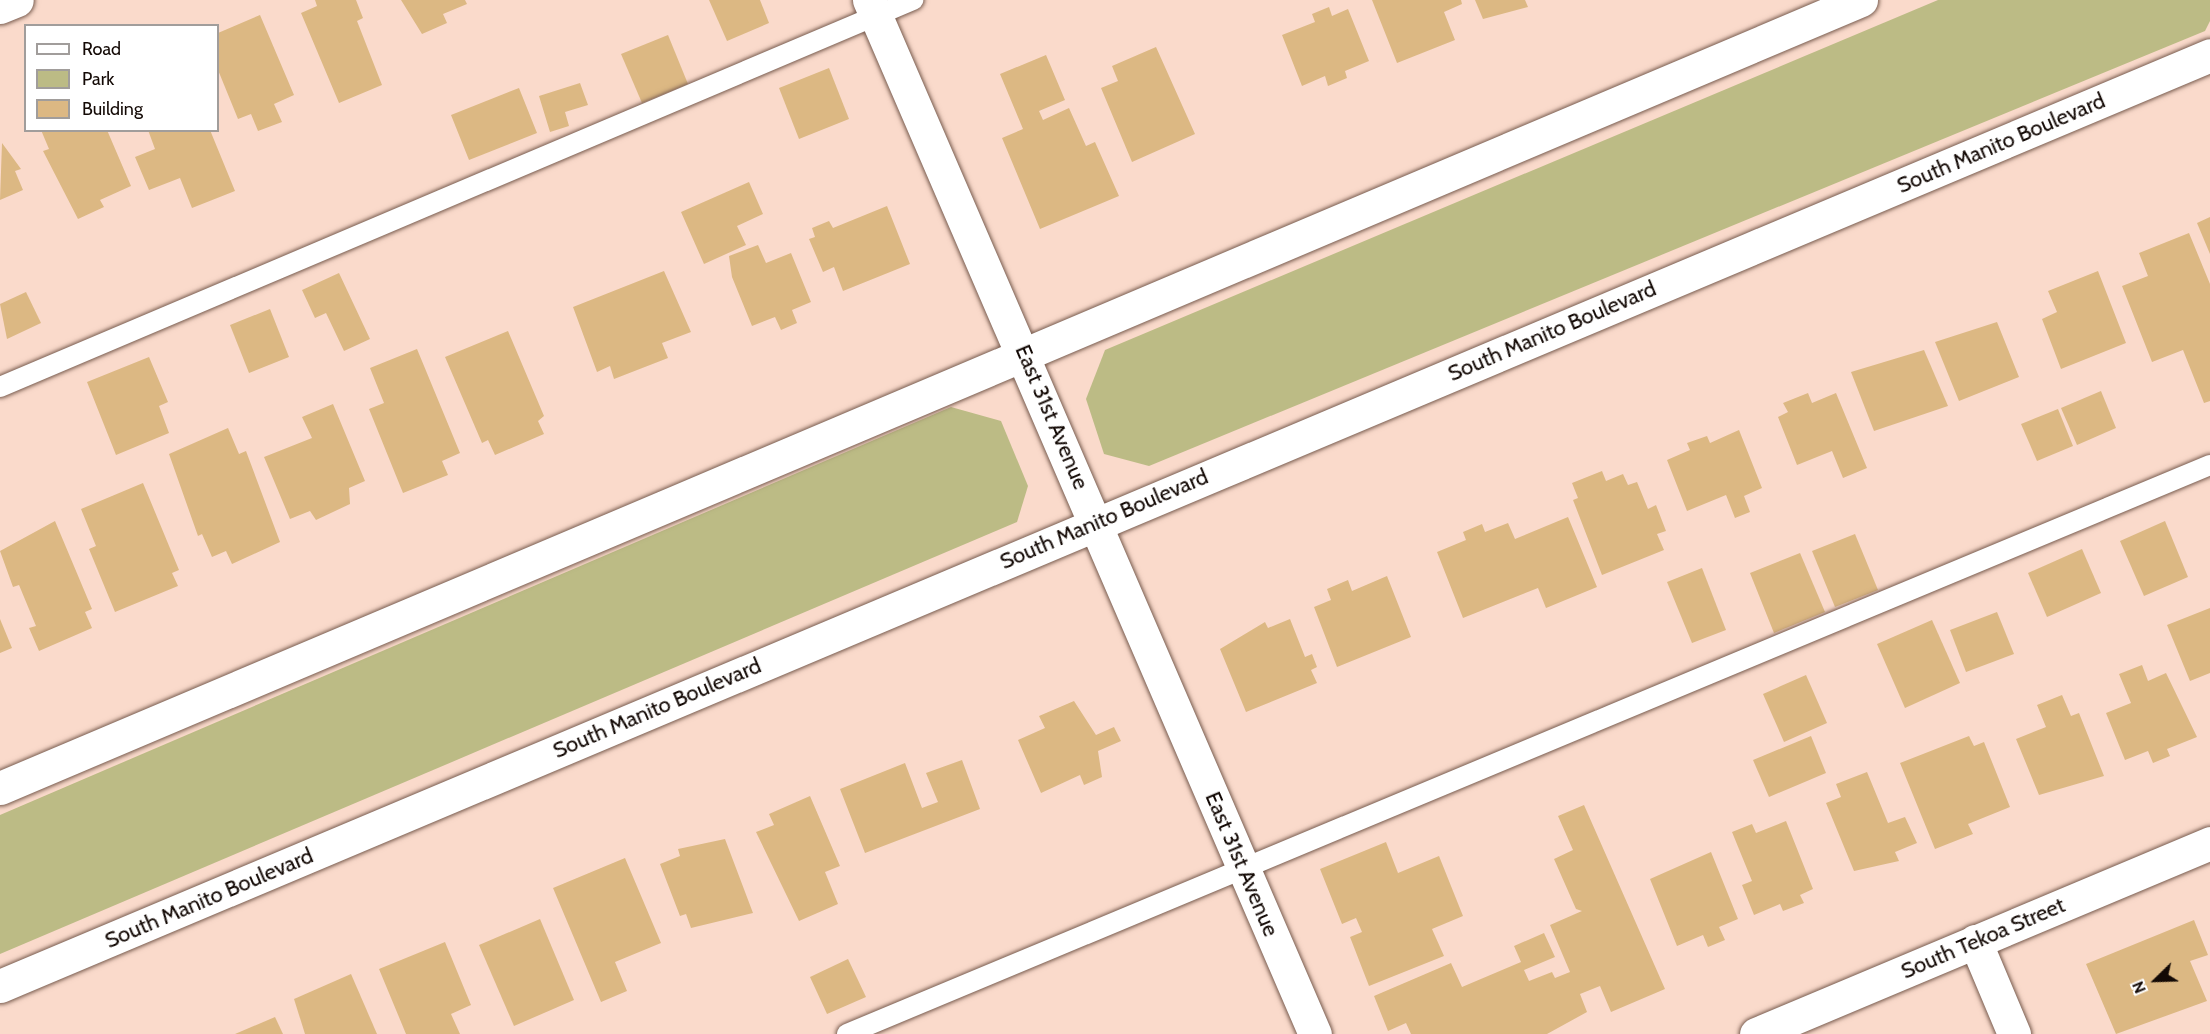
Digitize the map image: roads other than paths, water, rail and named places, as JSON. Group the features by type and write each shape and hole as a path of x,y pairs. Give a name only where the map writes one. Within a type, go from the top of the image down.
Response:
{"street":[{"path":"0,7 17,0"},
{"path":"0,788 1024,351 1861,0"},
{"name":"East 31st Avenue","path":"872,8 1024,351 1315,1034"},
{"name":"South Manito Boulevard","path":"0,986 2210,55"},
{"name":"South Tekoa Street","path":"1756,1034 2210,843"},
{"path":"1975,941 2014,1034"}],"lane":[{"path":"0,387 872,8 913,0"},
{"path":"847,1034 2210,465"}]}
